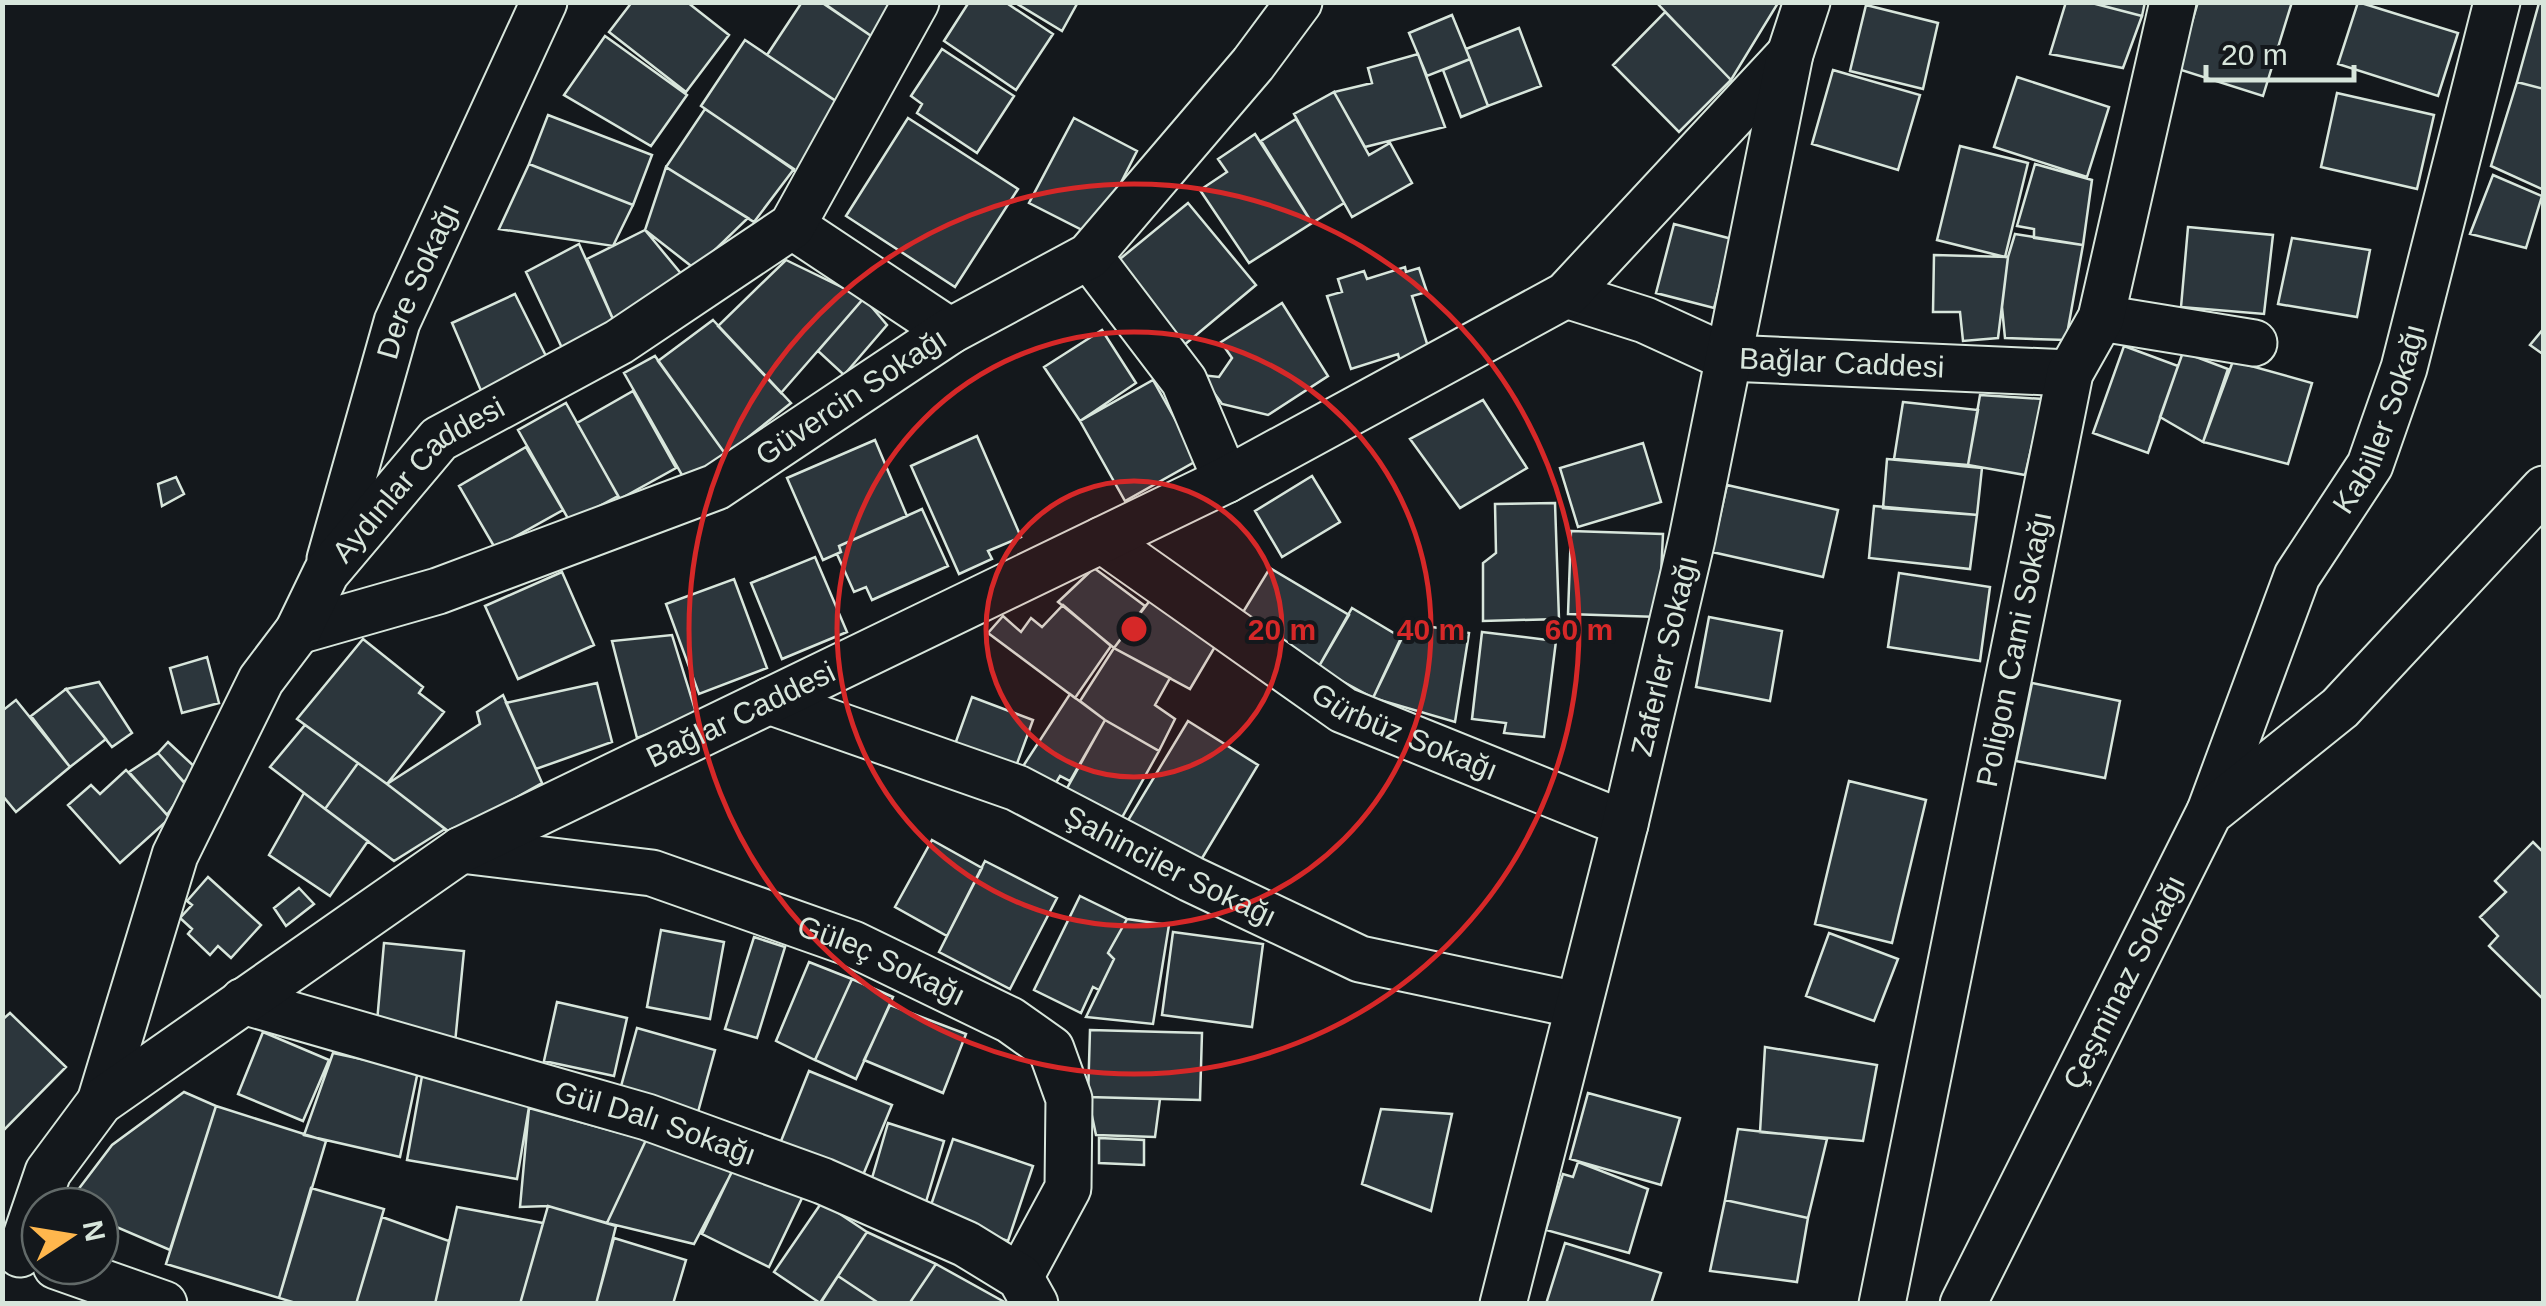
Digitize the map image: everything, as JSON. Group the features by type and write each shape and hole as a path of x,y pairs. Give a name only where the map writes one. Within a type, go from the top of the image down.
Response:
{"street":[{"name":"Dere Sokağı","path":"326,574 397,322 544,2"},
{"name":"Aydınlar Caddesi","path":"100,1102 175,855 261,680 298,631 326,574 439,439 619,342 792,226 916,2"},
{"name":"Güvercin Sokağı","path":"298,631 438,591 716,487 950,330 1088,256 1252,64 1298,2"},
{"name":"Zaferler Sokağı","path":"1503,1304 1625,824 1692,540 1790,54 1807,2"},
{"name":"Poligon Cami Sokağı","path":"1882,1304 2070,373 2101,318 2173,2"},
{"name":"Kabiller Sokağı","path":"2209,812 2297,576 2370,465 2404,368 2498,2"},
{"name":"Bağlar Caddesi","path":"45,1186 48,1172 100,1102 460,850 1226,480 1566,294 1790,54"},
{"path":"792,226 950,330"},
{"path":"1088,256 1184,381 1226,480"},
{"name":"Bağlar Caddesi","path":"1566,294 1645,320 1728,358 2070,373"},
{"path":"2101,318 2254,343"},
{"name":"Çeşminaz Sokağı","path":"1963,1304 2209,812 2340,708 2544,489"},
{"name":"Gürbüz Sokağı","path":"1102,540 1343,710 1625,824"},
{"name":"Şahinciler Sokağı","path":"768,701 1017,788 1190,878 1360,958 1578,1006"},
{"name":"Güleç Sokağı","path":"460,850 652,873 853,944 1010,1020 1050,1048 1069,1099 1068,1188 1028,1290"},
{"name":"Gül Dalı Sokağı","path":"243,1001 647,1116 822,1181 966,1244 1028,1290"},
{"path":"112,1286 164,1304"}],"building":[{"path":"632,2 687,2 729,35 686,92 609,32"},
{"path":"802,2 821,2 880,42 845,107 767,55"},
{"path":"822,2 907,2 880,42"},
{"path":"969,2 1005,2 1053,34 1016,90 944,41"},
{"path":"1014,2 1078,2 1062,31"},
{"path":"1656,2 1777,2 1778,3 1731,80"},
{"path":"2066,2 2088,2 2142,16 2123,68 2050,54"},
{"path":"2088,2 2145,2 2142,16"},
{"path":"2198,2 2292,2 2263,96 2178,69"},
{"path":"2358,2 2458,33 2438,96 2338,64"},
{"path":"2539,3 2544,4 2544,89 2517,82"},
{"path":"1866,5 1938,23 1923,89 1850,71"},
{"path":"1665,12 1731,80 1679,132 1613,65"},
{"path":"1452,15 1470,59 1427,76 1409,33"},
{"path":"1519,28 1541,86 1488,106 1466,49"},
{"path":"605,36 687,95 651,146 564,95"},
{"path":"745,40 852,112 807,179 701,106"},
{"path":"942,49 1014,96 977,153 917,113 922,104 911,96"},
{"path":"1418,54 1445,127 1365,147 1334,92 1372,83 1368,68"},
{"path":"1470,59 1488,106 1461,117 1443,70"},
{"path":"1833,70 1920,95 1898,170 1812,144"},
{"path":"2017,77 2109,107 2087,177 1994,147"},
{"path":"2517,82 2544,89 2544,190 2491,166"},
{"path":"1334,92 1369,155 1390,143 1412,183 1352,217 1294,114"},
{"path":"2337,93 2434,115 2417,189 2321,167"},
{"path":"705,109 794,169 754,222 666,167"},
{"path":"548,115 652,155 633,205 529,164"},
{"path":"908,118 1018,189 955,287 846,216"},
{"path":"1074,118 1137,151 1094,236 1029,203"},
{"path":"1296,119 1344,203 1312,223 1261,141"},
{"path":"1255,134 1312,223 1249,263 1200,190 1227,172 1218,159"},
{"path":"1960,146 2028,163 2005,257 1937,240"},
{"path":"529,164 633,205 613,246 499,229"},
{"path":"2035,164 2092,180 2083,245 2034,238 2034,229 2017,226"},
{"path":"666,167 748,218 695,269 645,230"},
{"path":"2493,175 2542,196 2526,248 2470,234"},
{"path":"1188,203 1256,285 1177,351 1109,268"},
{"path":"1674,224 1732,239 1714,308 1656,293"},
{"path":"2188,227 2273,235 2264,314 2181,307"},
{"path":"645,230 688,282 616,326 587,259"},
{"path":"2015,234 2083,245 2066,340 2005,338 2002,307"},
{"path":"2292,238 2370,250 2357,317 2278,304"},
{"path":"579,244 616,326 563,350 526,272"},
{"path":"1934,255 2008,257 1998,338 1963,341 1960,312 1933,312"},
{"path":"786,260 864,298 781,393 718,326"},
{"path":"1405,267 1406,272 1419,268 1427,292 1412,296 1430,353 1400,362 1398,354 1351,369 1327,296 1342,292 1338,279 1364,271 1367,279"},
{"path":"515,294 548,360 482,393 452,323"},
{"path":"864,298 887,325 844,375 818,351"},
{"path":"1282,303 1328,376 1268,415 1222,404 1201,375 1219,377 1232,358 1221,342"},
{"path":"713,320 791,403 726,455 658,361"},
{"path":"2544,328 2544,355 2530,345"},
{"path":"1102,330 1136,383 1080,421 1044,367"},
{"path":"2124,346 2178,366 2148,453 2093,433"},
{"path":"2183,352 2228,369 2203,442 2160,417"},
{"path":"655,356 726,455 686,482 624,373"},
{"path":"2233,361 2312,383 2288,464 2203,442"},
{"path":"1153,380 1198,460 1125,501 1080,421"},
{"path":"633,391 676,468 620,499 577,423"},
{"path":"1980,395 2043,399 2025,475 1968,465"},
{"path":"1483,400 1527,468 1460,508 1410,439"},
{"path":"1903,402 1978,410 1968,465 1894,459"},
{"path":"566,403 618,496 570,522 518,430"},
{"path":"977,436 1021,537 988,551 992,559 959,574 911,466"},
{"path":"875,440 907,516 839,546 841,552 823,560 787,478"},
{"path":"1643,443 1661,502 1578,527 1560,468"},
{"path":"526,447 563,510 495,548 459,486"},
{"path":"1887,459 1982,468 1977,515 1883,508"},
{"path":"1312,476 1340,522 1282,557 1255,511"},
{"path":"176,477 184,494 162,506 158,484"},
{"path":"1727,485 1838,510 1823,577 1712,552"},
{"path":"1555,503 1559,619 1483,621 1483,563 1496,553 1495,504"},
{"path":"1874,506 1977,515 1970,569 1869,558"},
{"path":"922,509 948,566 872,600 866,587 854,592 837,554 841,552 839,546"},
{"path":"1571,531 1663,534 1659,617 1568,614"},
{"path":"815,557 847,632 782,659 751,583"},
{"path":"1094,568 1145,606 1114,648 1058,602"},
{"path":"1270,568 1349,615 1318,668 1240,617"},
{"path":"562,572 594,645 518,679 485,606"},
{"path":"1899,573 1990,587 1980,661 1888,647"},
{"path":"734,579 767,668 699,694 666,604"},
{"path":"1151,599 1219,640 1190,689 1114,648"},
{"path":"1063,605 1111,646 1075,698 988,633 1003,616 1021,632 1031,618 1042,627"},
{"path":"1352,608 1402,638 1373,698 1318,668"},
{"path":"1709,617 1782,631 1770,701 1696,687"},
{"path":"1408,623 1469,633 1455,722 1373,698"},
{"path":"1482,632 1556,641 1544,737 1504,733 1506,723 1472,719"},
{"path":"672,635 697,716 637,738 612,641"},
{"path":"363,639 423,687 419,693 444,712 387,784 297,719"},
{"path":"1114,648 1170,678 1155,705 1175,719 1159,751 1080,701"},
{"path":"207,657 219,703 182,713 170,668"},
{"path":"99,682 132,733 112,747 66,689"},
{"path":"597,683 612,742 536,769 506,703"},
{"path":"2032,683 2120,701 2105,778 2016,761"},
{"path":"66,689 106,739 70,767 31,716"},
{"path":"1070,694 1105,720 1070,781 1060,776 1051,791 1018,774"},
{"path":"503,695 542,783 452,834 387,784 480,724 477,712"},
{"path":"972,697 1033,720 1015,769 954,747"},
{"path":"16,700 70,767 16,812 2,795 2,711"},
{"path":"1105,720 1159,751 1120,821 1066,790"},
{"path":"1188,721 1258,765 1198,865 1127,822"},
{"path":"305,725 358,763 325,809 270,767"},
{"path":"168,742 197,769 184,782 158,753"},
{"path":"158,753 187,786 167,815 129,772"},
{"path":"358,763 445,829 394,861 325,809"},
{"path":"126,770 170,818 120,863 68,805 91,785 100,794"},
{"path":"1849,781 1926,800 1892,943 1815,924"},
{"path":"304,793 368,841 330,896 269,855"},
{"path":"932,840 982,868 947,936 895,907"},
{"path":"2533,842 2544,853 2544,1000 2489,946 2498,936 2480,917 2506,892 2495,881"},
{"path":"985,861 1057,898 1010,989 939,952"},
{"path":"208,877 261,925 231,958 218,946 210,955 188,934 192,929 180,918 192,905 187,901"},
{"path":"299,888 314,904 286,926 274,908"},
{"path":"1080,896 1127,919 1108,953 1114,959 1099,990 1093,987 1081,1013 1034,990"},
{"path":"1127,919 1169,925 1153,1024 1086,1017 1114,959 1108,953"},
{"path":"661,930 724,942 710,1019 647,1007"},
{"path":"1173,932 1263,944 1252,1027 1162,1015"},
{"path":"1829,933 1898,959 1874,1021 1806,996"},
{"path":"754,937 785,947 757,1038 725,1029"},
{"path":"384,943 464,951 455,1043 377,1022"},
{"path":"809,962 852,979 815,1060 776,1041"},
{"path":"852,979 893,997 856,1079 815,1060"},
{"path":"557,1002 627,1018 614,1076 544,1061"},
{"path":"890,1005 966,1034 943,1093 864,1060"},
{"path":"10,1013 66,1067 2,1132 2,1020"},
{"path":"637,1028 715,1050 698,1112 620,1090"},
{"path":"1090,1030 1202,1033 1200,1100 1088,1097"},
{"path":"263,1032 329,1060 303,1121 238,1094"},
{"path":"1765,1047 1877,1065 1863,1141 1760,1132"},
{"path":"333,1053 418,1071 400,1157 304,1135"},
{"path":"809,1071 892,1105 861,1180 779,1146"},
{"path":"422,1076 531,1095 517,1179 407,1160"},
{"path":"184,1092 216,1106 170,1250 120,1229 120,1186 81,1186 112,1145"},
{"path":"1588,1093 1680,1118 1661,1185 1570,1159"},
{"path":"1088,1097 1160,1099 1155,1137 1096,1135"},
{"path":"216,1106 326,1141 279,1298 166,1264"},
{"path":"529,1108 646,1140 607,1223 548,1206 520,1207"},
{"path":"1381,1109 1452,1114 1431,1211 1362,1184"},
{"path":"888,1123 944,1141 923,1212 870,1185"},
{"path":"1738,1129 1827,1139 1808,1218 1725,1200"},
{"path":"1099,1138 1144,1140 1144,1165 1099,1163"},
{"path":"953,1139 1033,1166 1008,1241 928,1214"},
{"path":"646,1140 734,1168 694,1244 607,1223"},
{"path":"1578,1162 1648,1189 1629,1253 1546,1230 1563,1174 1573,1177"},
{"path":"736,1163 803,1196 769,1267 702,1234"},
{"path":"311,1188 384,1209 356,1304 299,1304 279,1298"},
{"path":"1725,1200 1808,1218 1797,1282 1710,1271"},
{"path":"822,1202 867,1232 820,1303 774,1272"},
{"path":"548,1206 616,1226 596,1304 520,1304"},
{"path":"457,1207 543,1223 520,1304 435,1304"},
{"path":"382,1217 449,1241 435,1304 356,1304"},
{"path":"867,1232 936,1264 909,1304 880,1304 838,1276"},
{"path":"614,1238 686,1260 673,1304 596,1304"},
{"path":"1565,1243 1661,1273 1651,1304 1546,1304"},
{"path":"936,1264 1008,1304 909,1304"},
{"path":"838,1276 880,1304 820,1304"}]}
